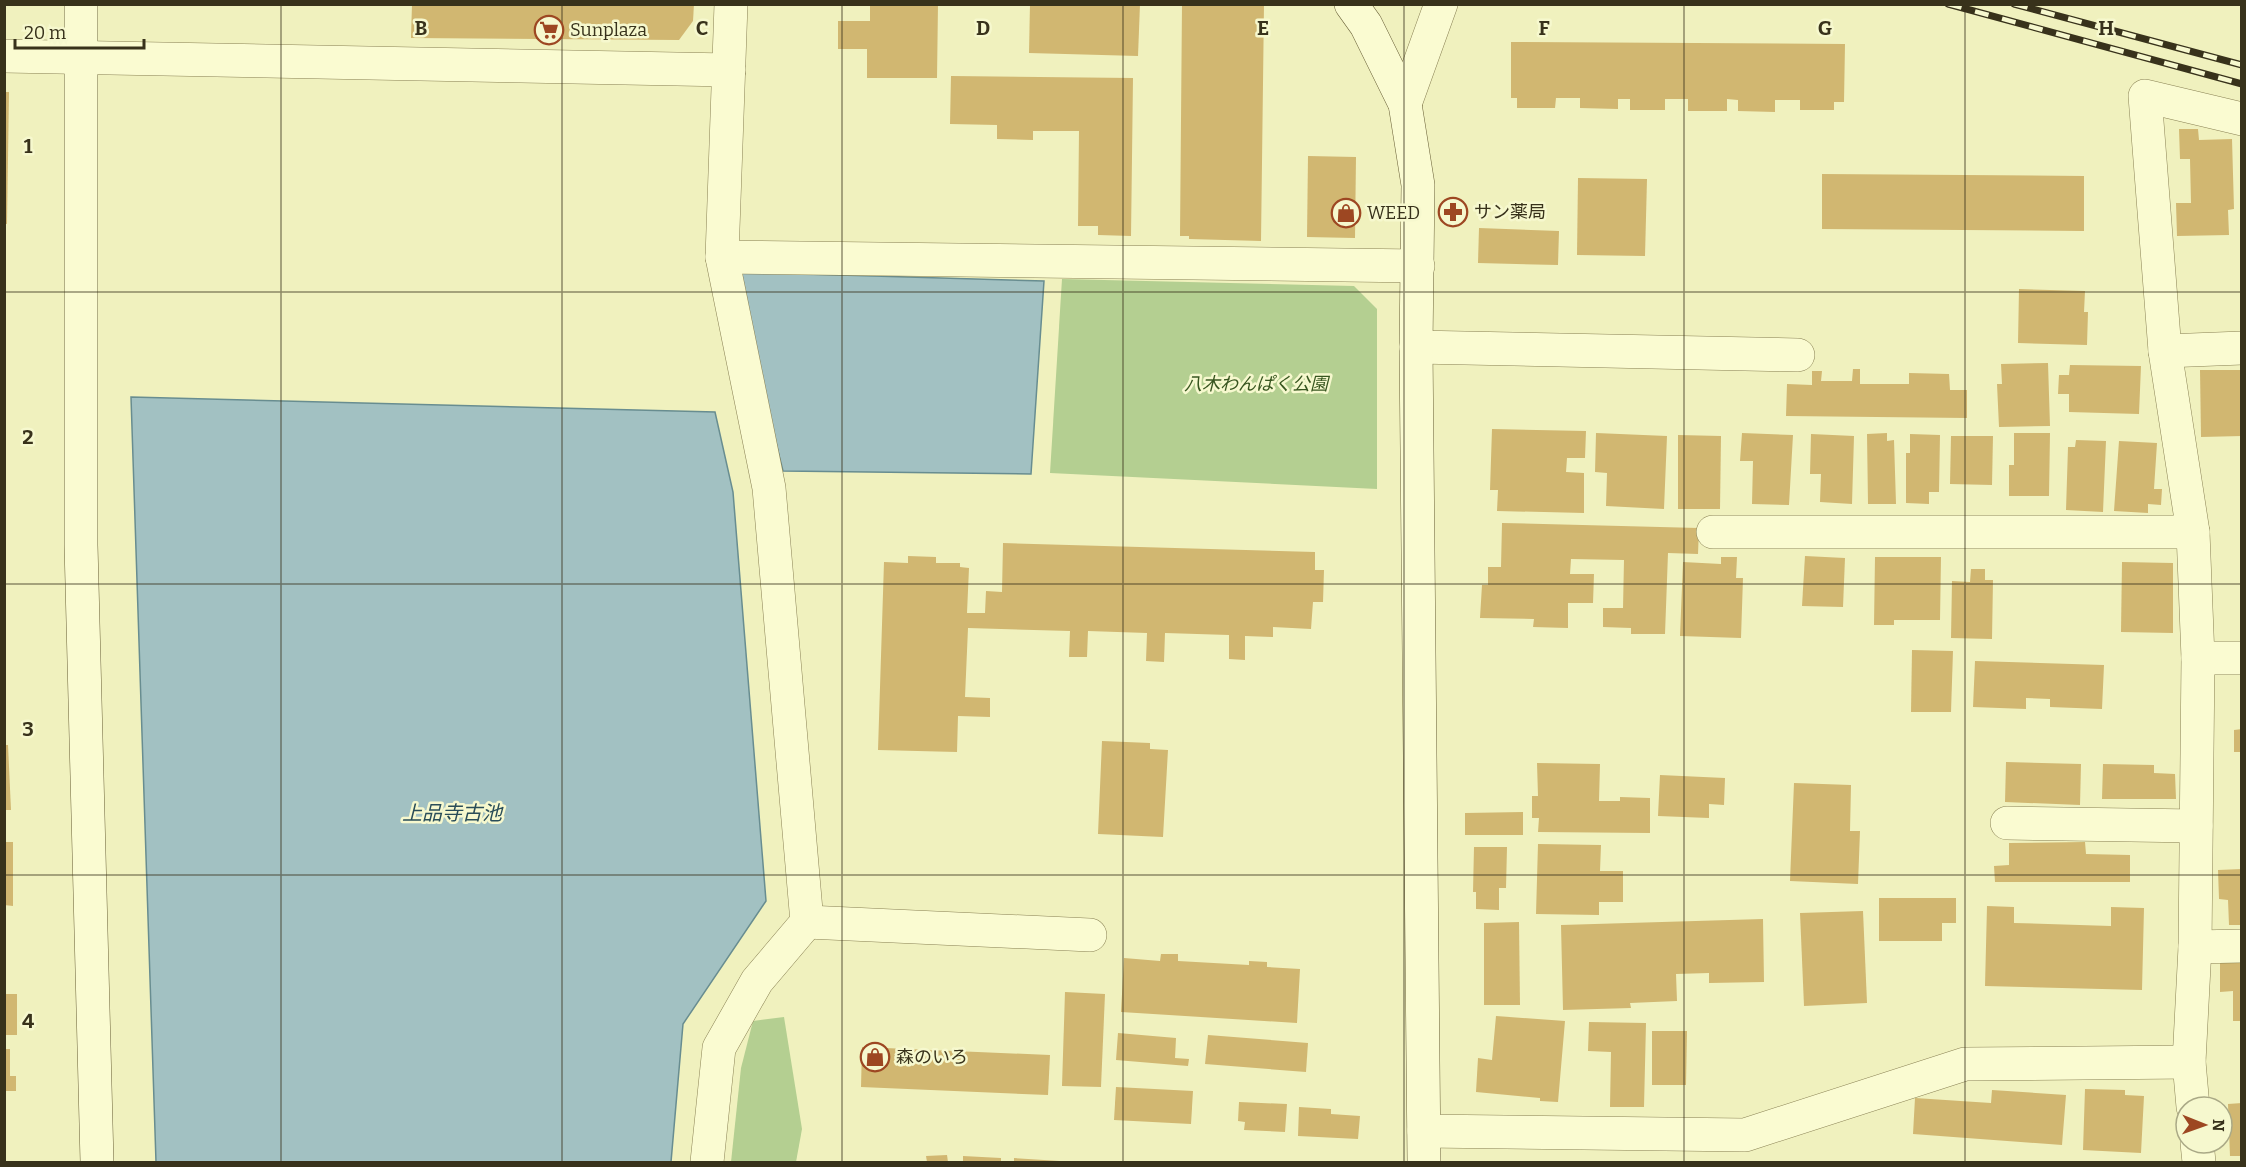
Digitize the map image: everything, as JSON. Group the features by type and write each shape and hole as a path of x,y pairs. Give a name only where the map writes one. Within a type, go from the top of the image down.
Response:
{"street":[{"path":"81,4 79,57 81,545 97,1162"},
{"path":"707,1162 719,1048 757,981 807,922 768,488 722,257 731,4"},
{"path":"1351,4 1366,25 1405,104 1418,185 1416,347 1424,1147 1745,1135 1965,1064 2189,1062"},
{"path":"1405,104 1441,4"},
{"path":"4,56 729,70"},
{"path":"2192,1095 2189,1062 2194,947 2198,658 2193,532 2165,351 2145,96 2241,119"},
{"path":"722,257 1418,266"},
{"path":"1416,347 1798,355"},
{"path":"2165,351 2241,348"},
{"path":"1713,532 2193,532"},
{"path":"2198,658 2241,658"},
{"path":"2007,823 2196,826"},
{"path":"807,922 1090,934"},
{"path":"2194,947 2241,946"}],"green space":[{"name":"八木わんぱく公園","path":"1062,279 1354,286 1377,309 1377,489 1050,473"},
{"path":"784,1017 802,1129 796,1162 731,1162 741,1068 753,1021"}],"water":[{"path":"733,272 1044,281 1031,474 783,471"},
{"name":"上品寺古池","path":"131,397 715,412 733,492 766,901 683,1024 671,1162 156,1162"}],"building":[{"name":"Sunplaza","path":"412,4 694,4 693,21 679,40 411,38"},
{"path":"870,4 938,4 937,78 867,78 867,49 838,49 838,21 870,21"},
{"path":"1030,4 1140,4 1138,56 1029,53"},
{"path":"1182,4 1264,4 1261,241 1189,239 1189,236 1180,236"},
{"path":"1511,42 1845,44 1844,102 1834,102 1834,110 1800,110 1800,100 1775,100 1775,112 1738,111 1738,100 1727,99 1727,111 1688,111 1688,99 1665,99 1665,110 1630,110 1630,99 1618,99 1618,109 1580,108 1580,98 1556,98 1555,108 1517,108 1517,98 1511,98"},
{"path":"951,76 1133,78 1131,236 1098,235 1098,226 1078,226 1079,131 1033,131 1033,140 997,139 997,125 950,124"},
{"path":"4,92 9,92 7,224 4,224"},
{"path":"2179,129 2198,129 2199,140 2232,139 2234,209 2228,210 2229,235 2177,236 2176,203 2191,203 2190,159 2180,159"},
{"path":"1308,156 1356,157 1355,238 1307,237"},
{"path":"1822,174 2084,176 2084,231 1822,229"},
{"path":"1578,178 1647,179 1645,256 1577,255"},
{"path":"1479,228 1559,231 1558,265 1478,263"},
{"path":"2019,289 2085,291 2084,312 2088,312 2087,345 2018,343"},
{"path":"2048,363 2050,426 1999,427 1997,384 2002,384 2001,364"},
{"path":"2070,365 2141,366 2139,414 2069,412 2069,394 2058,394 2059,375 2069,375"},
{"path":"1853,369 1860,369 1860,384 1909,384 1909,373 1949,374 1950,390 1967,390 1967,418 1786,416 1787,384 1812,385 1812,371 1822,371 1821,381 1852,381"},
{"path":"2200,370 2242,370 2242,436 2201,437"},
{"path":"1492,429 1586,431 1585,458 1567,458 1566,472 1584,473 1584,513 1497,511 1498,490 1490,490"},
{"path":"1596,433 1667,436 1664,509 1606,506 1607,473 1595,472"},
{"path":"1742,433 1793,435 1789,505 1752,504 1753,461 1740,461"},
{"path":"1887,433 1887,441 1894,440 1896,504 1868,504 1867,434"},
{"path":"2014,433 2050,433 2049,496 2009,496 2009,465 2014,465"},
{"path":"1811,434 1854,436 1852,504 1820,502 1821,474 1810,474"},
{"path":"1910,434 1940,435 1939,492 1929,492 1929,504 1906,503 1906,453 1910,453"},
{"path":"1678,435 1721,436 1720,509 1678,509"},
{"path":"1951,436 1993,436 1992,485 1950,484"},
{"path":"2076,440 2106,441 2103,512 2066,510 2068,447 2075,447"},
{"path":"2119,441 2157,443 2154,489 2162,489 2161,505 2148,504 2148,513 2114,511"},
{"path":"1502,523 1699,528 1698,554 1668,553 1665,634 1631,634 1631,628 1603,627 1603,608 1623,608 1624,560 1571,559 1570,574 1594,574 1593,603 1568,603 1568,628 1533,627 1534,619 1480,618 1482,585 1488,585 1488,567 1501,567"},
{"path":"1003,543 1315,552 1315,570 1324,570 1323,602 1313,602 1311,629 1273,627 1273,637 1245,636 1245,660 1229,659 1229,635 1165,633 1164,662 1146,661 1147,633 1088,631 1087,657 1069,657 1070,631 968,628 965,697 990,698 990,717 958,716 957,752 878,750 884,562 908,563 908,556 936,557 936,563 960,563 960,567 969,568 967,613 985,613 986,591 1002,592"},
{"path":"1805,556 1845,558 1843,607 1802,606"},
{"path":"1721,557 1737,557 1736,578 1743,578 1741,638 1680,636 1683,562 1721,564"},
{"path":"1875,557 1941,557 1940,620 1894,620 1894,625 1874,625"},
{"path":"2122,562 2173,563 2173,633 2121,632"},
{"path":"1971,569 1985,569 1985,580 1993,580 1992,639 1951,638 1952,581 1970,582"},
{"path":"1912,650 1953,651 1951,712 1911,712"},
{"path":"1975,661 2104,665 2102,709 2050,707 2050,699 2026,698 2026,709 1973,707"},
{"path":"2242,729 2242,752 2234,752 2234,730"},
{"path":"1102,741 1150,743 1150,749 1168,750 1163,837 1098,834"},
{"path":"4,745 8,745 11,810 4,810"},
{"path":"2006,762 2081,764 2080,805 2005,802"},
{"path":"1537,763 1600,764 1599,801 1620,801 1620,797 1650,798 1650,833 1538,832 1539,818 1532,818 1532,796 1538,796"},
{"path":"2103,764 2154,765 2154,773 2175,774 2176,799 2102,799"},
{"path":"1660,775 1725,778 1724,805 1709,804 1709,818 1658,816"},
{"path":"1794,783 1851,785 1850,831 1860,831 1858,884 1790,881"},
{"path":"1523,812 1523,835 1465,835 1465,813"},
{"path":"4,842 13,842 13,906 4,905"},
{"path":"2085,842 2086,854 2130,855 2130,882 1995,882 1994,866 2009,865 2009,843"},
{"path":"1538,844 1601,845 1600,871 1623,871 1623,902 1599,902 1599,915 1536,914"},
{"path":"1474,847 1507,847 1506,888 1499,888 1499,910 1476,909 1476,892 1473,892"},
{"path":"2242,869 2242,925 2229,925 2228,900 2219,899 2218,870"},
{"path":"1879,898 1956,898 1956,923 1942,923 1942,941 1879,941"},
{"path":"1987,906 2014,907 2014,923 2111,926 2111,907 2144,908 2142,990 1985,986"},
{"path":"1863,911 1867,1003 1804,1006 1800,913"},
{"path":"1763,919 1764,982 1709,983 1709,973 1676,974 1677,1001 1630,1003 1631,1008 1563,1010 1561,925"},
{"path":"1519,922 1520,1005 1484,1005 1484,923"},
{"path":"1161,954 1178,954 1178,961 1249,965 1249,961 1267,962 1267,967 1300,969 1297,1023 1121,1012 1124,958 1160,961"},
{"path":"2242,961 2242,1021 2233,1021 2233,991 2220,992 2220,962"},
{"path":"1065,992 1105,994 1101,1087 1062,1086"},
{"path":"4,994 17,994 17,1035 4,1035"},
{"path":"1496,1016 1565,1021 1558,1102 1476,1092 1478,1058 1492,1060"},
{"path":"1589,1022 1646,1023 1644,1107 1610,1107 1611,1052 1588,1051"},
{"path":"1652,1031 1687,1031 1686,1085 1652,1085"},
{"path":"1118,1033 1176,1038 1175,1058 1189,1059 1188,1066 1116,1060"},
{"path":"1208,1035 1308,1043 1306,1072 1205,1064"},
{"path":"862,1047 1050,1055 1048,1095 861,1087"},
{"path":"5,1049 10,1049 10,1076 16,1076 16,1091 5,1091"},
{"path":"1116,1087 1193,1091 1191,1124 1114,1120"},
{"path":"2085,1089 2125,1090 2125,1095 2144,1096 2141,1153 2083,1150"},
{"path":"1992,1090 2066,1095 2062,1145 1913,1134 1915,1098 1991,1103"},
{"path":"1239,1102 1287,1104 1285,1132 1244,1130 1245,1122 1238,1121"},
{"path":"2242,1103 2242,1156 2230,1156 2234,1155 2234,1104"},
{"path":"1299,1107 1331,1109 1331,1114 1360,1116 1358,1139 1298,1136"},
{"path":"947,1155 948,1162 927,1162 926,1156"},
{"path":"963,1156 1001,1158 1001,1162 963,1162"},
{"path":"1014,1158 1060,1161 1060,1162 1014,1162"}],"railway":[{"path":"1948,4 2242,84"},
{"path":"2014,4 2242,65"}],"place":[{"name":"Sunplaza","path":"549,30"},
{"name":"サン薬局","path":"1453,212"},
{"name":"WEED","path":"1346,213"},
{"name":"森のいろ","path":"875,1057"}]}
